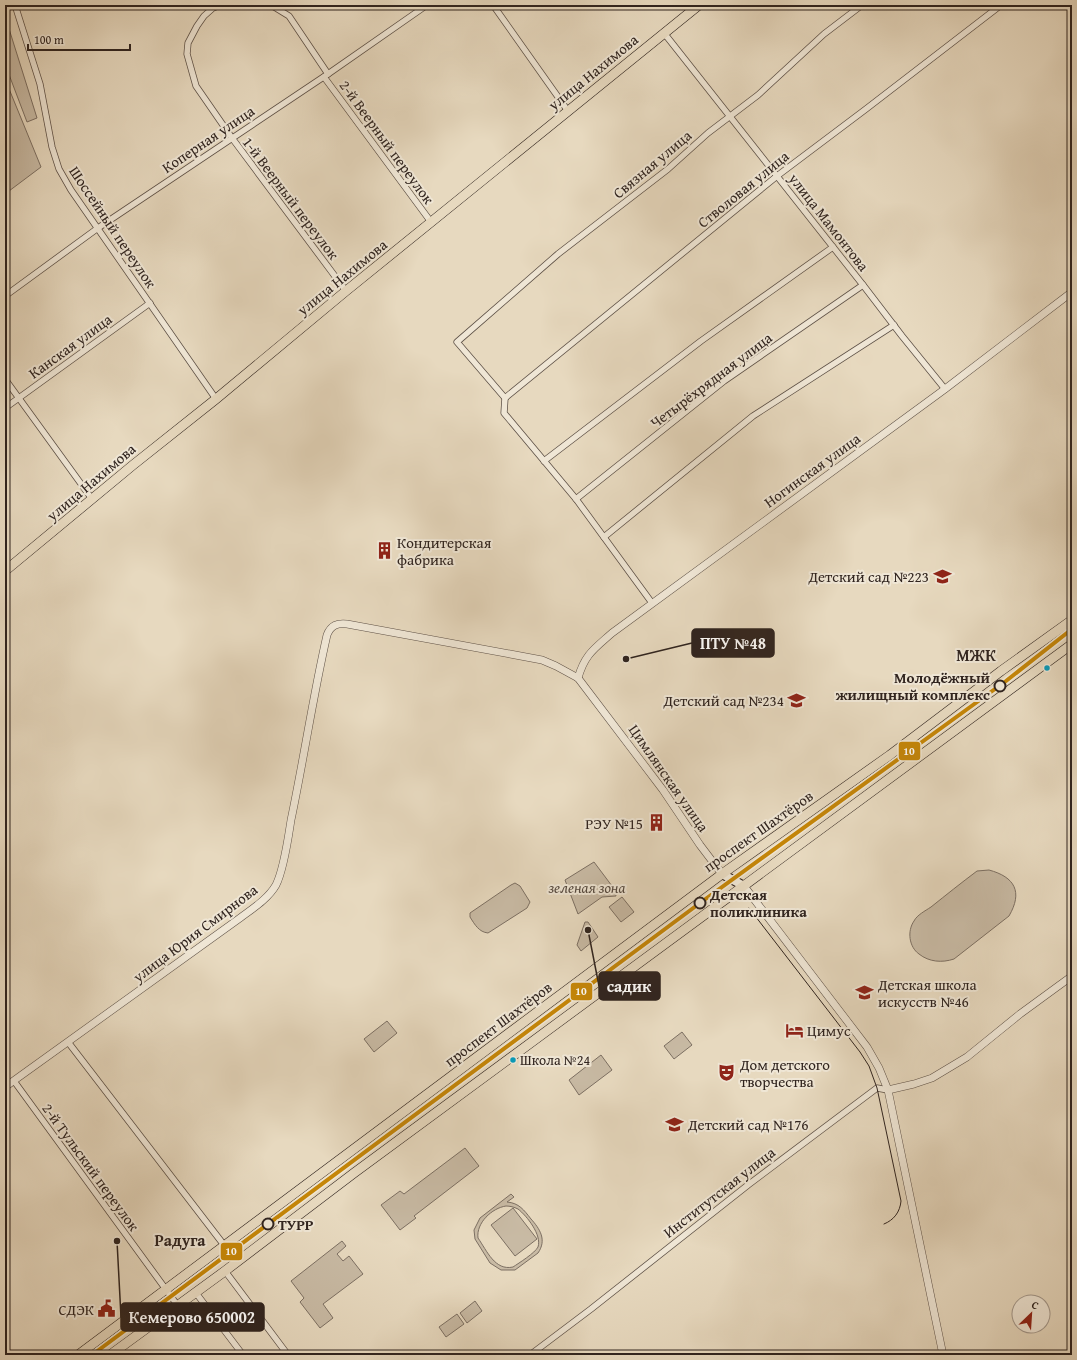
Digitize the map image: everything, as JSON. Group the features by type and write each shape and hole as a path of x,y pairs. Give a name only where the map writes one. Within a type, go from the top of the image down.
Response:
{"main road":[{"name":"улица Нахимова","path":"5,571 346,291 699,5"},
{"name":"проспект Шахтёров","path":"78,1355 722,874 877,764 1072,620"},
{"path":"110,1355 196,1293 320,1198 1072,644"},
{"name":"Цимлянская улица","path":"722,874 744,886"}],"street":[{"name":"Шоссейный переулок","path":"15,5 40,84 52,147 59,169 216,399"},
{"name":"1-й Веерный переулок","path":"220,5 213,8 204,16 188,43 187,54 196,86 232,138 346,291"},
{"name":"2-й Веерный переулок","path":"271,5 289,16 326,76 431,222"},
{"name":"Коперная улица","path":"5,296 98,228 326,76 427,5"},
{"path":"493,5 568,111"},
{"name":"Связная улица","path":"505,398 457,342 558,254 668,170 708,133 758,94 824,34 862,5"},
{"name":"Стволовая улица","path":"505,398 777,176 1001,5"},
{"name":"улица Мамонтова","path":"664,32 945,389"},
{"path":"544,461 701,341 833,248"},
{"name":"Четырёхрядная улица","path":"576,499 724,381 863,285"},
{"name":"Ногинская улица","path":"578,678 584,660 612,633 945,389 1072,292"},
{"name":"Канская улица","path":"5,408 150,303"},
{"path":"604,537 753,416 894,325"},
{"path":"5,379 92,499"},
{"path":"505,398 504,413 576,499 652,603"},
{"name":"Цимлянская улица","path":"337,624 347,624 542,660 578,678 664,790 700,845 722,874"},
{"name":"улица Юрия Смирнова","path":"5,1087 240,918 266,897 276,886 286,849 318,674 327,635 330,629 337,624"},
{"name":"Цимлянская улица","path":"744,886 867,1047 879,1068 888,1090 943,1355"},
{"name":"Институтская улица","path":"530,1355 591,1309 748,1185 877,1088 888,1090 932,1078 967,1057 1020,1014 1072,976"},
{"path":"68,1042 237,1262"},
{"name":"2-й Тульский переулок","path":"14,1081 178,1306"},
{"path":"225,1271 288,1355"},
{"path":"196,1293 243,1355"}],"green space":[{"path":"5,16 37,118 27,122 5,64"},
{"path":"5,79 41,167 5,194"},
{"name":"зеленая зона","path":"594,862 615,890 616,896 602,897 578,914 565,880"},
{"path":"989,870 1005,877 1014,887 1016,893 1015,900 1009,916 954,959 936,961 927,959 919,954 913,947 910,939 910,929 915,919 977,871"},
{"path":"515,883 520,886 530,902 527,908 488,933 480,930 470,917 470,913"},
{"path":"622,897 634,912 621,922 609,907"},
{"path":"585,922 588,922 598,937 581,951 577,945"},
{"path":"387,1021 397,1033 374,1052 364,1039"},
{"path":"682,1032 692,1045 674,1059 664,1046"},
{"path":"601,1055 612,1070 579,1095 569,1080"},
{"path":"465,1148 479,1166 414,1216 416,1218 400,1230 381,1205 400,1191 404,1194"},
{"path":"511,1194 514,1197 507,1202 515,1204 521,1208 540,1231 542,1239 541,1248 538,1253 515,1270 501,1270 490,1263 475,1239 474,1230 480,1218","holes":["506,1206 518,1209 525,1216 533,1226 539,1242 538,1247 530,1255 513,1267 501,1266 496,1263 488,1254 478,1238 478,1232 486,1217 495,1210"]},
{"path":"513,1208 537,1239 515,1256 491,1225"},
{"path":"342,1241 346,1246 337,1254 343,1261 349,1256 363,1274 323,1304 333,1318 320,1328 300,1302 304,1298 291,1281"},
{"path":"475,1301 482,1311 467,1323 460,1313"},
{"path":"457,1314 464,1324 446,1337 439,1327"}],"tram line":[{"path":"749,908 860,1052 869,1066 877,1088 901,1201 896,1215 884,1224"}],"transit line":[{"name":"10","path":"92,1355 700,903 1006,681 1072,629"}],"place":[{"name":"Кондитерская фабрика","path":"384,551"},
{"name":"Детский сад №223","path":"942,576"},
{"name":"ПТУ №48","path":"626,659"},
{"name":"Молодёжный жилищный комплекс","path":"1000,686"},
{"name":"Детский сад №234","path":"797,700"},
{"name":"РЭУ №15","path":"656,823"},
{"name":"Детская поликлиника","path":"700,903"},
{"name":"садик","path":"588,930"},
{"name":"Детская школа искусств №46","path":"865,993"},
{"name":"Цимус","path":"794,1030"},
{"name":"Школа №24","path":"513,1060"},
{"name":"Дом детского творчества","path":"727,1073"},
{"name":"Детский сад №176","path":"675,1124"},
{"name":"ТУРР","path":"268,1224"},
{"name":"Кемерово 650002","path":"117,1241"},
{"name":"СДЭК","path":"107,1309"}],"district":[{"name":"МЖК","path":"976,655"},
{"name":"Радуга","path":"180,1240"}]}
